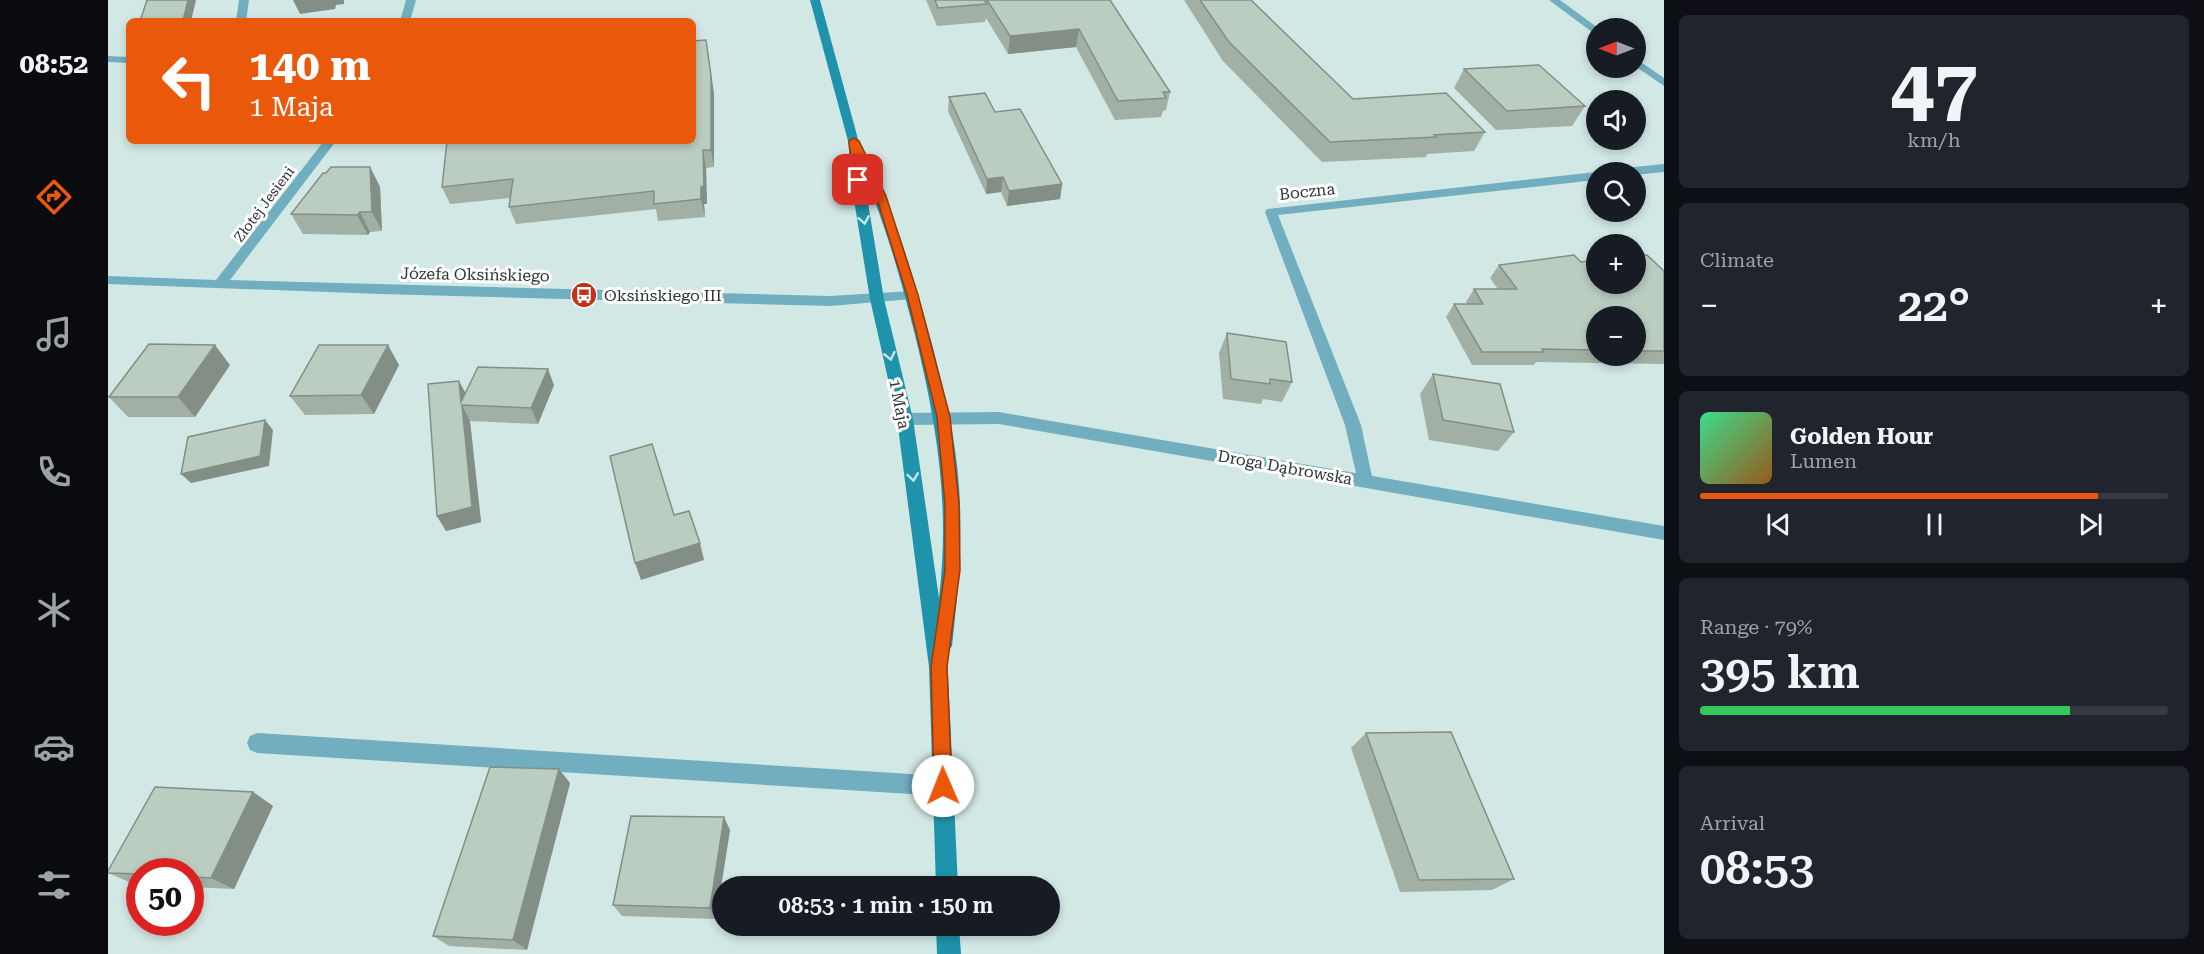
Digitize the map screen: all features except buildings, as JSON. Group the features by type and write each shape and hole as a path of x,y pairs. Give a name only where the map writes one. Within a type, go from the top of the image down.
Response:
{"main road":[{"name":"1 Maja","path":"814,0 854,141 861,200 878,299 904,419 939,667 947,876"},
{"name":"1 Maja","path":"854,141 881,196 912,295 943,417 952,504 952,570 939,667"},
{"path":"948,936 949,954"}],"street":[{"path":"241,18 244,0"},
{"path":"406,18 411,0"},
{"path":"1554,0 1586,24"},
{"path":"108,59 126,60"},
{"path":"1646,70 1664,83"},
{"name":"Złotej Jesieni","path":"220,284 328,144"},
{"path":"1646,170 1664,168"},
{"name":"Boczna","path":"1365,481 1353,425 1271,212 1586,177"},
{"name":"Józefa Oksińskiego","path":"108,280 791,300 878,299 912,295"},
{"name":"Droga Dąbrowska","path":"904,419 999,418 1664,533"},
{"path":"257,744 943,786"}],"place":[{"name":"Oksińskiego III","path":"584,295"}],"route":[{"path":"858,180 854,141 881,196 912,295 943,417 952,504 952,570 939,667 943,786"}]}
